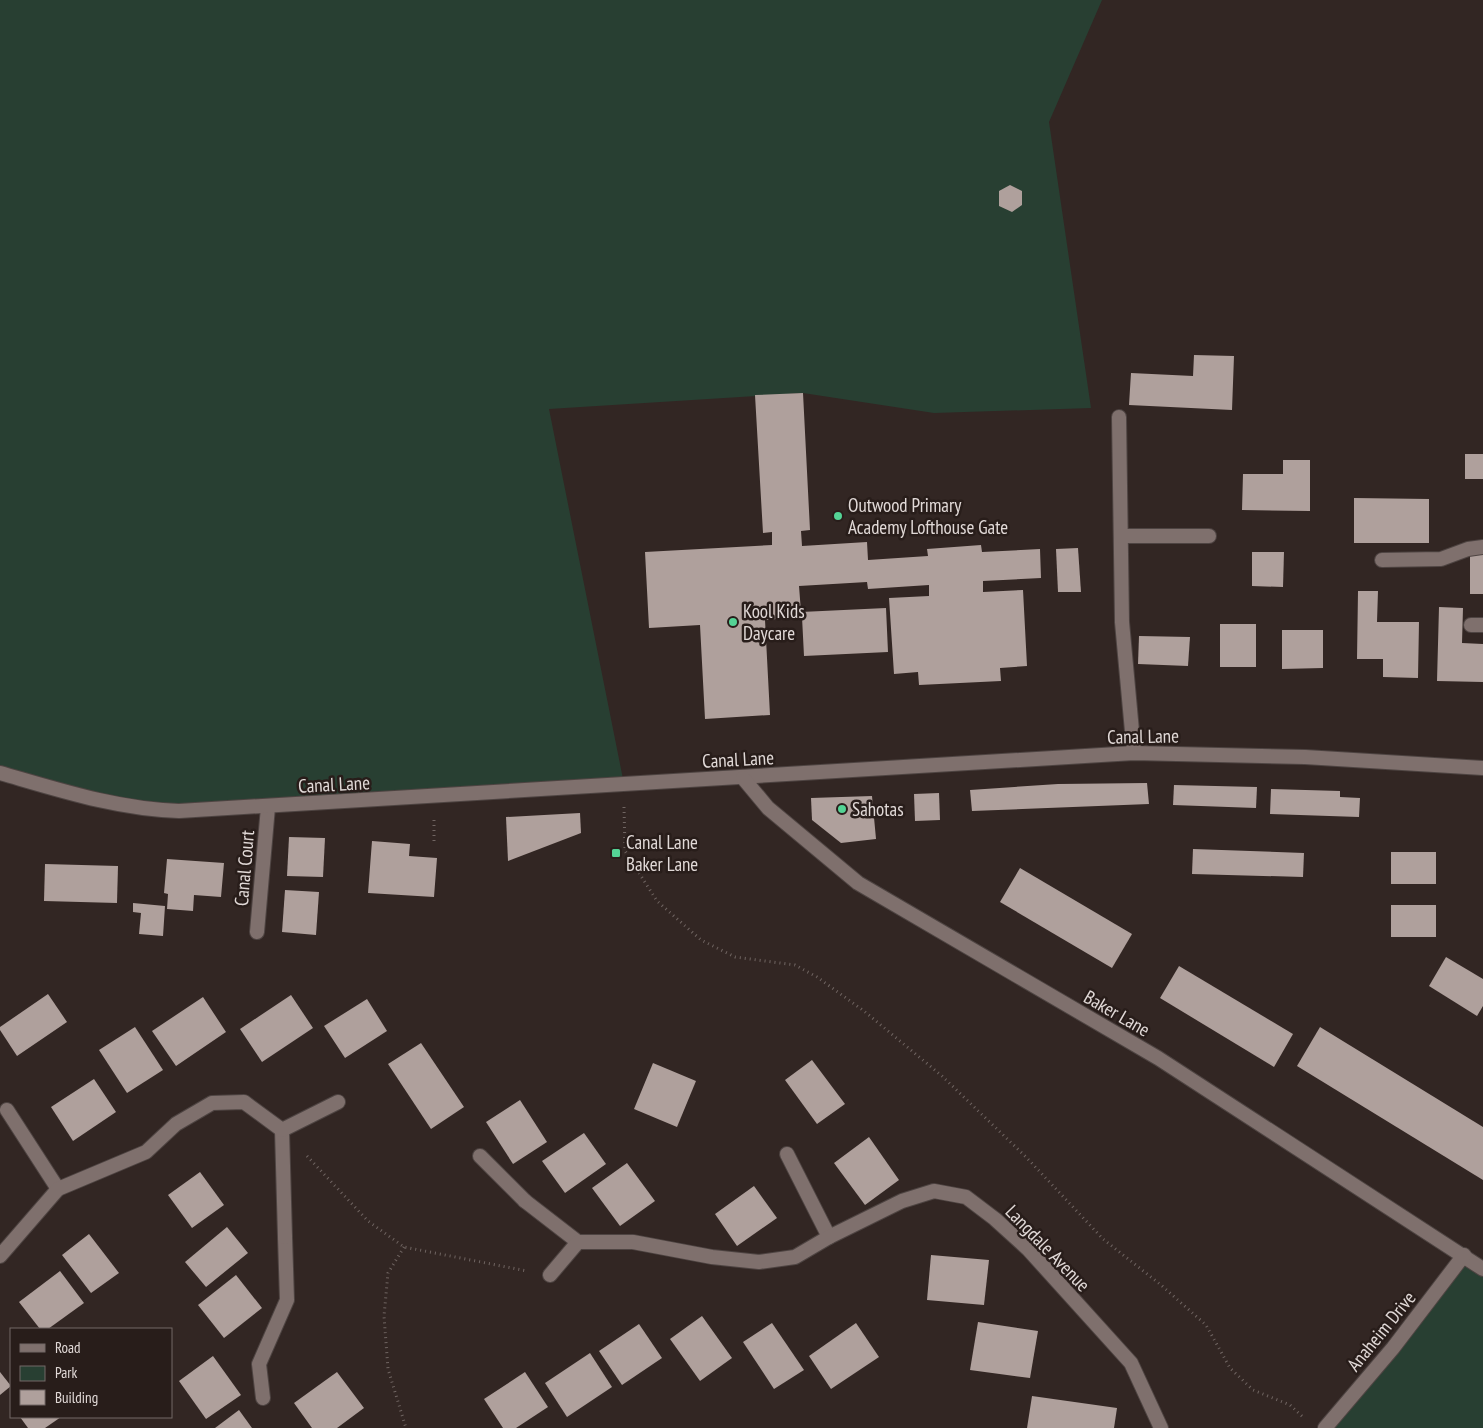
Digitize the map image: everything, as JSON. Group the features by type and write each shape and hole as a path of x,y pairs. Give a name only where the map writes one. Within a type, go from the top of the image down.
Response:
{"street":[{"path":"1119,417 1122,622 1134,752"},
{"path":"1121,536 1209,536"},
{"path":"1382,560 1441,559 1468,549 1483,547"},
{"name":"Canal Lane","path":"0,773 142,810 179,811 743,778 1134,752 1305,757 1483,768"},
{"name":"Baker Lane","path":"743,778 768,808 858,883 1158,1058 1483,1269"},
{"name":"Canal Court","path":"257,932 268,806"},
{"path":"0,1256 58,1189 146,1152 176,1124 212,1103 244,1102 282,1130"},
{"path":"282,1130 338,1102"},
{"path":"7,1110 58,1189"},
{"path":"263,1398 259,1364 287,1300 282,1130"},
{"path":"787,1154 829,1237"},
{"path":"480,1156 525,1201 578,1242 550,1275"},
{"name":"Langdale Avenue","path":"578,1242 633,1242 712,1258 759,1262 795,1257 829,1237 902,1201 934,1191 966,1197 996,1219 1028,1249 1131,1363 1160,1428"},
{"name":"Anaheim Drive","path":"1325,1428 1393,1348 1464,1255"}],"path":[{"path":"624,784 625,851 656,901 701,940 735,957 795,965 817,977 864,1011 942,1076 1026,1157 1104,1240 1206,1324 1230,1368 1253,1390 1290,1405 1310,1422"},
{"path":"282,1130 368,1221 404,1246 550,1275"},
{"path":"404,1246 388,1273 384,1316 388,1369 406,1428"}],"green space":[{"path":"0,0 1102,0 1049,122 1091,408 934,413 803,393 549,409 624,784 179,811 0,773"},
{"path":"1464,1255 1483,1269 1483,1428 1325,1428"}],"building":[{"path":"1010,185 1022,191 1022,205 1012,212 999,206 999,191"},
{"path":"1194,355 1234,356 1232,410 1129,405 1131,373 1193,376"},
{"path":"803,393 810,530 801,531 802,546 867,542 868,560 928,556 927,549 981,545 982,552 1040,549 1041,578 983,581 983,592 1023,590 1027,666 1000,668 1001,681 919,685 918,672 894,674 889,598 929,596 929,585 868,589 867,582 799,586 801,612 886,608 888,652 804,656 802,617 765,620 770,715 705,719 700,625 649,628 645,552 772,545 772,532 763,533 755,395"},
{"path":"1465,454 1483,454 1483,479 1465,479"},
{"path":"1283,460 1310,460 1310,511 1242,510 1243,474 1283,474"},
{"path":"1354,498 1429,499 1429,543 1354,543"},
{"path":"1078,548 1081,592 1058,592 1056,549"},
{"path":"1252,552 1284,552 1283,587 1252,586"},
{"path":"1470,555 1483,555 1483,594 1470,594"},
{"path":"1358,591 1378,591 1377,622 1419,622 1418,678 1383,677 1383,659 1357,659"},
{"path":"1439,607 1463,608 1462,643 1483,644 1483,682 1437,681"},
{"path":"1220,624 1256,624 1256,667 1220,667"},
{"path":"1282,630 1323,630 1323,668 1282,669"},
{"path":"1139,636 1190,637 1188,666 1138,664"},
{"path":"1147,783 1149,804 972,811 970,790 1058,784"},
{"path":"1174,785 1257,787 1256,808 1173,805"},
{"path":"1271,789 1340,791 1340,797 1360,798 1359,817 1270,814"},
{"path":"939,793 940,820 915,821 914,794"},
{"name":"Sahotas","path":"872,796 876,839 841,843 812,820 811,798"},
{"path":"580,813 581,833 508,861 506,817"},
{"path":"289,837 325,838 323,877 287,876"},
{"path":"372,841 410,844 409,856 437,858 434,897 368,893"},
{"path":"1193,849 1304,853 1303,877 1192,874"},
{"path":"1391,852 1436,852 1436,884 1391,884"},
{"path":"167,859 224,863 221,897 194,895 193,911 167,909 168,894 164,893"},
{"path":"45,864 118,866 117,903 44,901"},
{"path":"1020,868 1132,934 1112,968 1000,902"},
{"path":"285,890 319,892 316,935 282,932"},
{"path":"133,903 165,906 163,936 139,934 141,913 133,912"},
{"path":"1391,905 1436,905 1436,937 1391,937"},
{"path":"1446,957 1483,979 1483,1006 1477,1016 1429,986"},
{"path":"1179,966 1293,1034 1274,1067 1160,998"},
{"path":"48,994 67,1022 17,1056 0,1030 0,1027"},
{"path":"291,995 313,1028 262,1062 240,1029"},
{"path":"203,997 226,1032 176,1066 152,1031"},
{"path":"367,999 387,1031 345,1058 324,1026"},
{"path":"135,1027 163,1070 127,1093 99,1050"},
{"path":"1320,1027 1483,1127 1483,1180 1297,1066"},
{"path":"421,1043 464,1107 431,1129 388,1064"},
{"path":"812,1060 845,1104 817,1124 785,1080"},
{"path":"653,1063 696,1081 677,1127 634,1109"},
{"path":"94,1079 116,1112 73,1141 51,1107"},
{"path":"520,1100 547,1142 513,1164 486,1122"},
{"path":"584,1133 606,1164 565,1193 542,1161"},
{"path":"869,1137 899,1180 865,1205 834,1163"},
{"path":"627,1163 655,1201 620,1226 592,1188"},
{"path":"200,1172 224,1205 192,1228 168,1195"},
{"path":"754,1186 777,1218 737,1246 715,1214"},
{"path":"227,1227 248,1253 206,1287 185,1262"},
{"path":"89,1234 119,1273 91,1293 62,1255"},
{"path":"931,1255 989,1260 984,1305 927,1300"},
{"path":"60,1271 84,1303 49,1328 39,1328 19,1302"},
{"path":"236,1275 262,1308 224,1338 198,1305"},
{"path":"702,1316 732,1358 700,1381 670,1339"},
{"path":"978,1322 1038,1331 1030,1378 970,1370"},
{"path":"772,1323 804,1370 774,1389 743,1342"},
{"path":"856,1323 879,1357 831,1389 809,1356"},
{"path":"639,1324 662,1358 622,1385 599,1351"},
{"path":"590,1353 612,1387 567,1417 545,1383"},
{"path":"213,1356 241,1395 206,1419 179,1381"},
{"path":"0,1372 10,1387 0,1395"},
{"path":"337,1372 364,1408 337,1428 312,1428 294,1403"},
{"path":"525,1372 548,1407 516,1428 503,1428 484,1399"},
{"path":"1032,1396 1117,1408 1114,1428 1027,1428"},
{"path":"239,1410 252,1428 215,1428"},
{"path":"21,1418 60,1418 45,1428 28,1428"}],"place":[{"name":"Outwood Primary Academy Lofthouse Gate","path":"838,516"},
{"name":"Kool Kids Daycare","path":"733,622"},
{"name":"Sahotas","path":"842,809"},
{"name":"Canal Lane Baker Lane","path":"616,853"}]}
